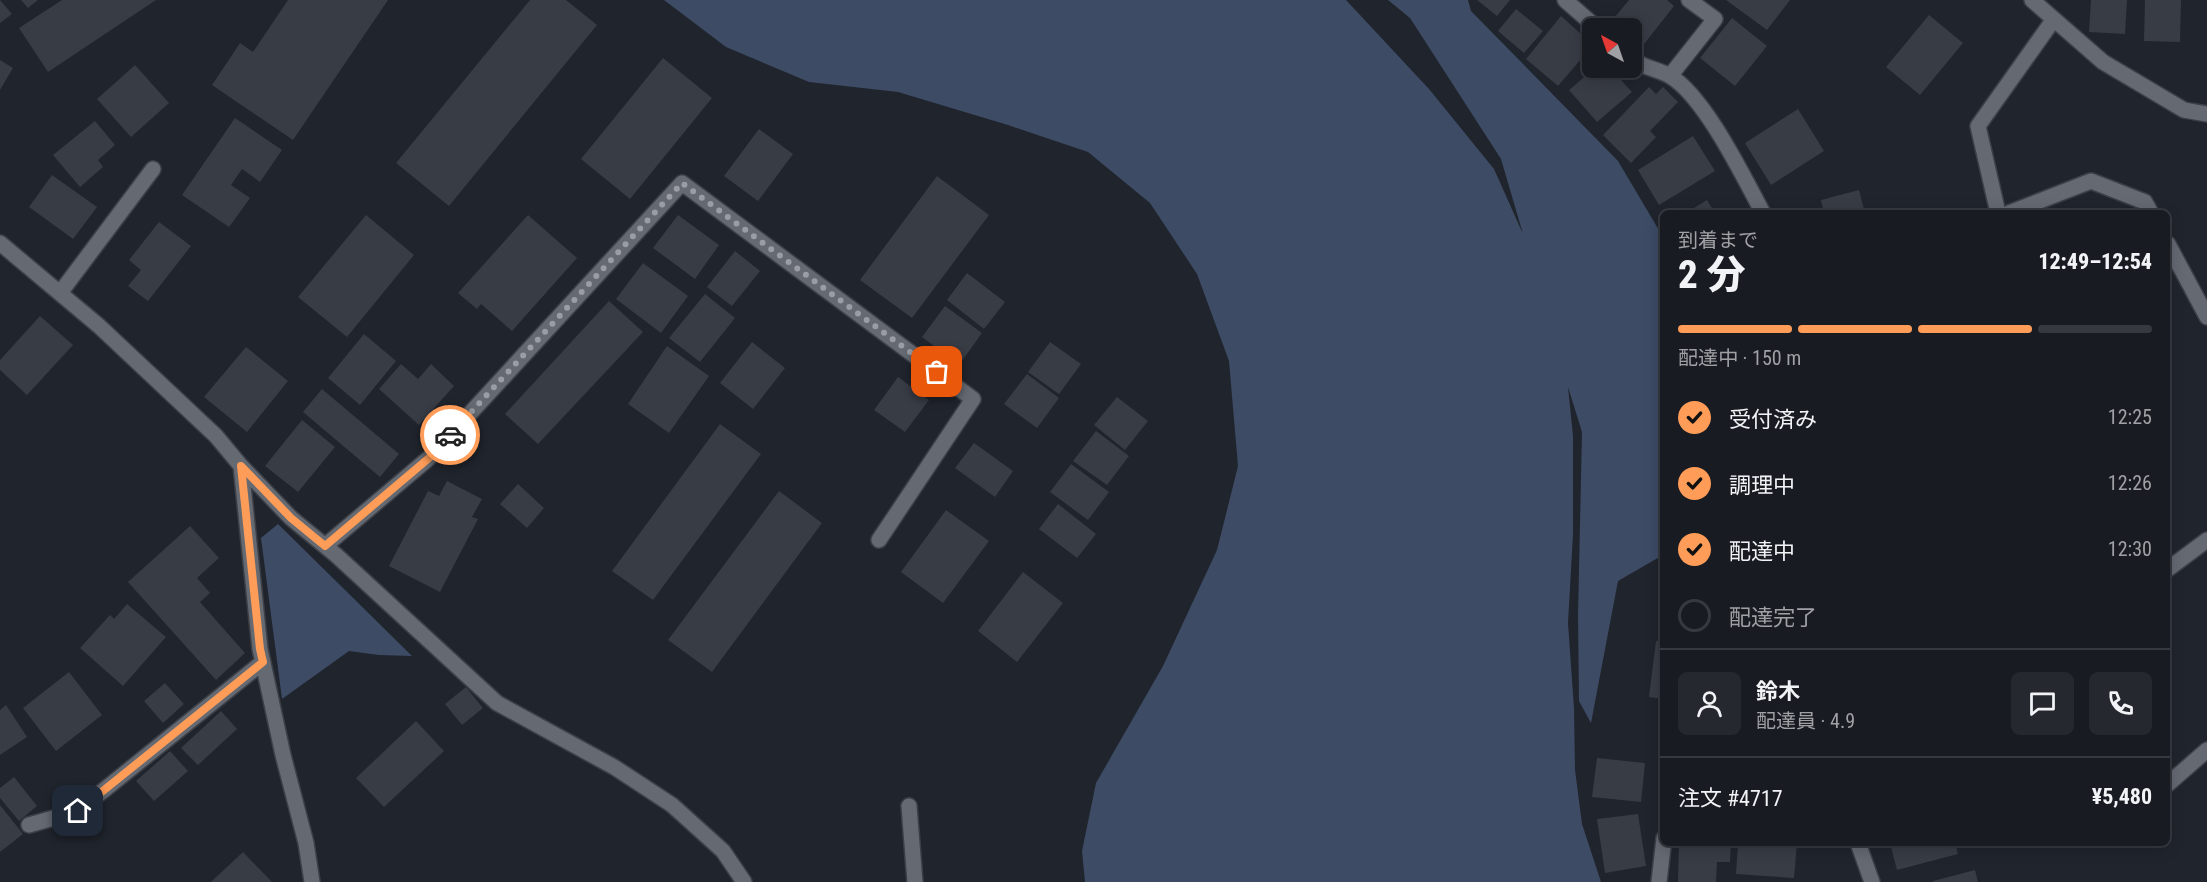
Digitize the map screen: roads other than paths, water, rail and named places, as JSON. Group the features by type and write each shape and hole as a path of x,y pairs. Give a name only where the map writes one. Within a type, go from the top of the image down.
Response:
{"street":[{"path":"1565,0 1586,18"},
{"path":"1670,76 1714,19 1689,0"},
{"path":"2032,0 2103,62 2184,110 2207,114"},
{"path":"1997,210 1978,126 2054,20"},
{"path":"1642,65 1670,76 1691,94 1724,141 1761,210"},
{"path":"60,293 153,170"},
{"path":"2017,210 2091,181 2145,202 2149,210"},
{"path":"325,546 429,458 682,183 973,399 879,540"},
{"path":"0,243 99,326 182,402 291,518 325,546 497,703 614,766 672,806 723,851 744,882"},
{"path":"2170,248 2207,317"},
{"path":"241,466 260,649 283,756 306,843 312,882"},
{"path":"2170,568 2207,540"},
{"path":"29,825 78,811 263,662"},
{"path":"2170,781 2207,750"},
{"path":"909,806 915,882"},
{"path":"1659,882 1663,846"},
{"path":"1859,846 1872,882"}]}
